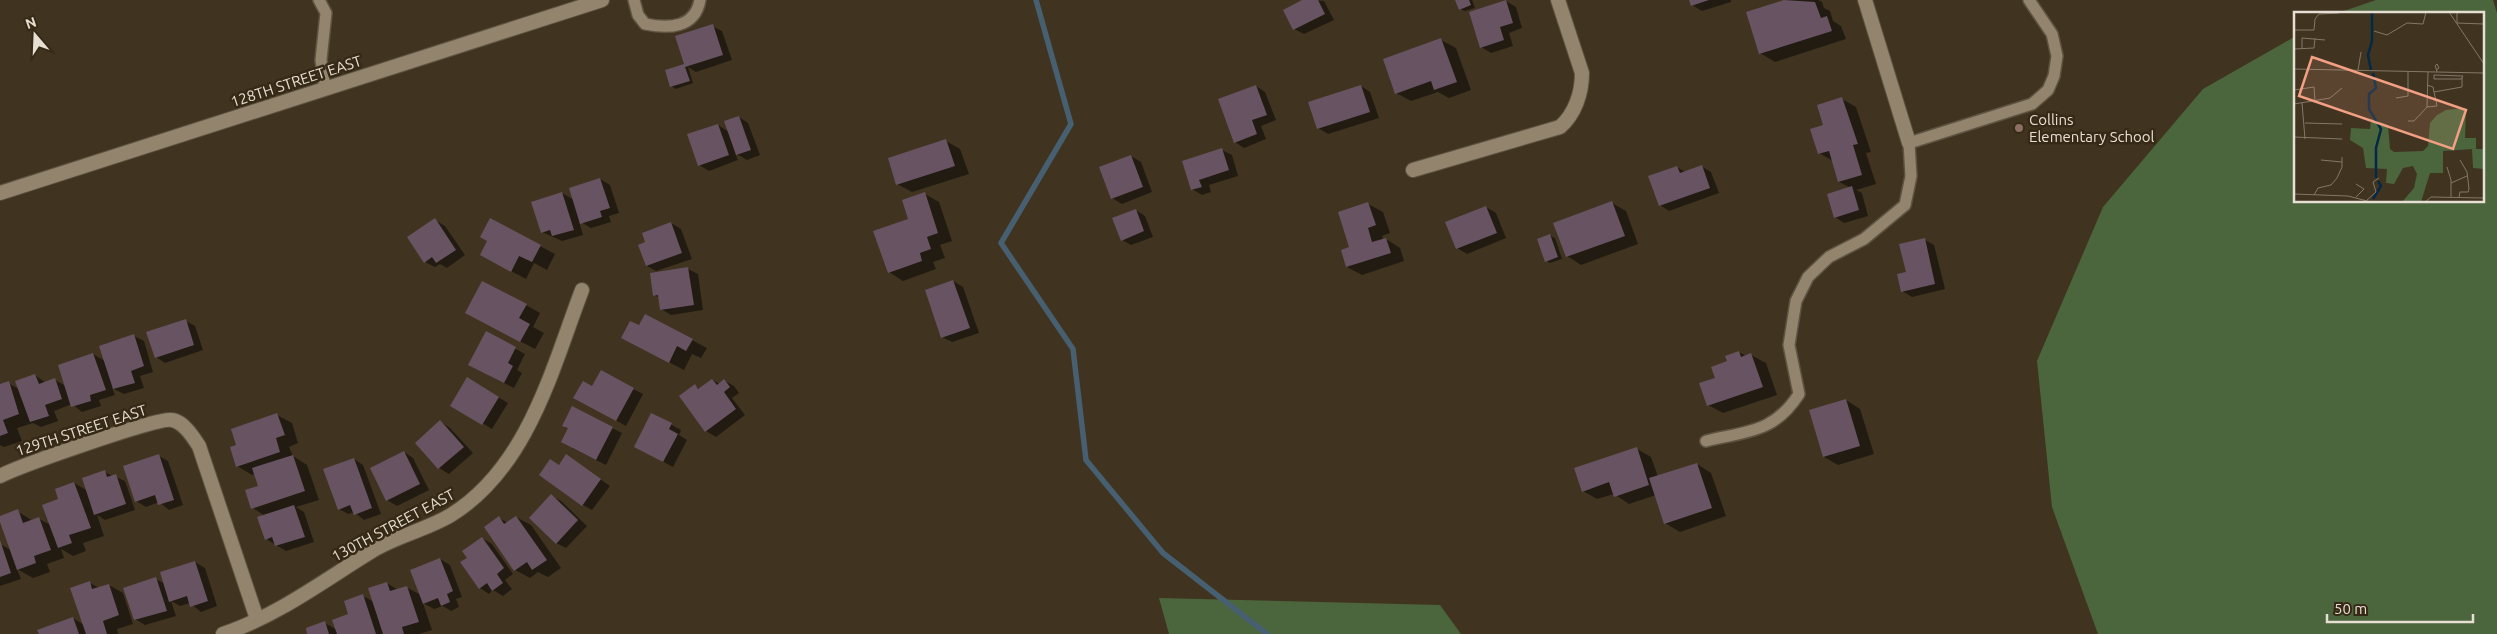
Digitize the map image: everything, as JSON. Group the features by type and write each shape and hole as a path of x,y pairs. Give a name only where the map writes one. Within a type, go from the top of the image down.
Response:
{"street":[{"name":"128TH STREET EAST","path":"0,193 602,0"},
{"path":"1413,170 1560,127 1573,112 1582,84 1582,73 1558,0"},
{"path":"1865,0 1909,143"},
{"name":"130TH STREET EAST","path":"223,634 283,607 374,549 452,514 466,504 504,467 522,441 535,413 582,290"},
{"name":"129TH STREET EAST","path":"0,476 52,456 146,425 173,420 184,426 199,446 257,619"}],"lane":[{"path":"319,0 326,12 321,60 325,89"},
{"path":"634,0 638,15 645,24 659,27 676,26 689,20 698,12 700,0"},
{"path":"1706,441 1769,426 1790,408 1798,394 1789,345 1796,301 1808,277 1829,257 1864,239 1905,206 1911,176 1909,143 2032,104 2048,90 2054,76 2057,56 2054,42 2042,18 2029,0"}],"green space":[{"path":"2376,0 2493,0 2497,13 2497,634 2098,634 2052,507 2037,361 2103,207 2203,89 2294,37 2294,202 2484,202 2484,12 2341,12"},
{"path":"1159,598 1440,605 1461,634 1169,634"}],"building":[{"path":"1302,0 1318,0 1325,14 1293,30 1283,10"},
{"path":"1455,0 1469,0 1471,5 1459,10"},
{"path":"1506,0 1513,23 1500,27 1504,40 1480,48 1469,12"},
{"path":"1689,0 1709,0 1691,6"},
{"path":"1784,0 1815,2 1821,18 1827,16 1832,31 1759,54 1746,12"},
{"path":"713,24 723,55 685,67 690,81 670,87 665,70 684,64 675,36"},
{"path":"1441,38 1457,82 1434,90 1431,81 1395,94 1383,59"},
{"path":"1256,85 1267,115 1252,120 1257,134 1234,143 1218,99"},
{"path":"1361,85 1370,112 1317,129 1308,102"},
{"path":"1842,97 1858,144 1853,145 1862,175 1838,182 1829,151 1818,154 1810,129 1823,125 1817,105"},
{"path":"739,116 751,150 736,155 724,121"},
{"path":"718,124 729,155 698,166 687,134"},
{"path":"946,139 955,166 896,185 888,158"},
{"path":"1222,148 1229,170 1199,180 1202,187 1191,190 1182,161"},
{"path":"1131,155 1143,187 1111,199 1099,167"},
{"path":"1702,165 1710,188 1659,206 1648,176 1677,166 1680,173"},
{"path":"600,178 610,208 600,211 602,217 580,224 569,188"},
{"path":"1852,186 1859,210 1834,218 1827,194"},
{"path":"562,192 574,230 552,236 550,230 541,233 531,202"},
{"path":"925,192 938,233 927,237 931,249 920,253 922,261 888,273 873,231 908,219 902,200"},
{"path":"1612,201 1625,236 1566,257 1553,223"},
{"path":"1368,202 1376,225 1368,228 1372,242 1386,238 1391,253 1346,267 1341,250 1349,247 1338,212"},
{"path":"1486,206 1497,233 1456,249 1445,222"},
{"path":"1136,209 1144,231 1121,241 1112,218"},
{"path":"435,218 456,250 436,263 432,257 424,263 407,237"},
{"path":"490,218 541,245 532,262 519,256 511,272 480,255 487,241 480,237"},
{"path":"671,222 682,253 646,266 638,245 645,242 642,233"},
{"path":"1550,234 1558,257 1545,262 1537,239"},
{"path":"1925,238 1935,284 1901,292 1897,274 1906,272 1899,244"},
{"path":"688,267 694,305 660,310 658,295 653,296 650,273"},
{"path":"953,280 970,328 941,338 925,290"},
{"path":"482,281 527,304 519,318 530,324 520,342 465,313"},
{"path":"645,314 693,339 686,351 677,346 669,363 621,338 630,321 639,325"},
{"path":"186,319 194,345 155,358 146,332"},
{"path":"486,331 516,347 508,363 513,366 504,383 468,365"},
{"path":"134,334 144,366 131,371 135,383 113,389 99,346"},
{"path":"1739,351 1741,357 1751,353 1763,387 1707,406 1699,383 1715,378 1711,367 1727,361 1725,356"},
{"path":"93,353 106,390 90,395 91,401 71,407 58,365"},
{"path":"601,370 634,388 616,421 573,398 583,381 592,386"},
{"path":"35,374 39,384 55,378 62,399 45,405 49,416 30,422 15,381"},
{"path":"467,377 499,397 482,425 450,406"},
{"path":"712,379 717,385 724,379 730,387 724,392 736,409 705,432 679,396 695,384 698,389"},
{"path":"9,381 19,414 3,420 8,433 0,436 0,384"},
{"path":"1846,399 1860,446 1823,457 1809,410"},
{"path":"572,406 613,427 596,460 561,442 568,428 562,426"},
{"path":"277,413 285,435 276,438 280,452 236,467 230,447 236,445 231,429"},
{"path":"651,413 672,423 669,429 678,434 663,462 634,447"},
{"path":"440,420 464,447 438,469 415,443"},
{"path":"1637,447 1649,485 1614,497 1609,482 1582,492 1574,468"},
{"path":"404,451 420,484 386,501 370,468"},
{"path":"159,454 174,500 158,505 155,495 135,502 123,466"},
{"path":"566,454 601,479 582,506 539,475 550,459 559,465"},
{"path":"293,455 305,491 251,509 245,490 258,486 252,468"},
{"path":"354,458 372,508 354,515 350,505 338,510 323,469"},
{"path":"1697,463 1712,508 1664,524 1649,478"},
{"path":"105,470 107,477 116,474 126,504 94,515 82,478"},
{"path":"74,482 91,528 69,535 72,543 58,548 42,505 58,499 55,489"},
{"path":"551,494 578,520 556,544 529,518"},
{"path":"294,505 305,537 275,546 272,537 265,540 257,517"},
{"path":"18,509 23,523 39,517 51,550 34,556 36,563 17,570 0,522 0,516"},
{"path":"499,516 504,524 516,516 547,560 532,570 527,562 514,571 484,527"},
{"path":"482,537 504,568 497,574 503,583 492,591 487,583 479,589 460,562 467,558 462,551"},
{"path":"0,540 11,573 0,577"},
{"path":"440,558 453,591 447,594 450,602 441,606 438,598 423,604 410,570"},
{"path":"195,561 208,601 190,607 187,596 169,602 160,572"},
{"path":"156,577 167,611 134,620 123,588"},
{"path":"90,581 92,589 109,584 119,615 103,621 107,634 86,634 70,588"},
{"path":"387,582 390,591 407,586 419,622 402,627 404,634 383,634 368,588"},
{"path":"363,594 376,634 337,634 332,620 348,614 344,601"},
{"path":"73,617 79,634 39,634 37,630"},
{"path":"325,621 329,634 307,634 306,628"}],"waterway":[{"path":"1036,0 1071,124 1001,243 1073,349 1086,460 1163,553 1267,634"}],"place":[{"name":"Collins Elementary School","path":"2019,128"}]}
